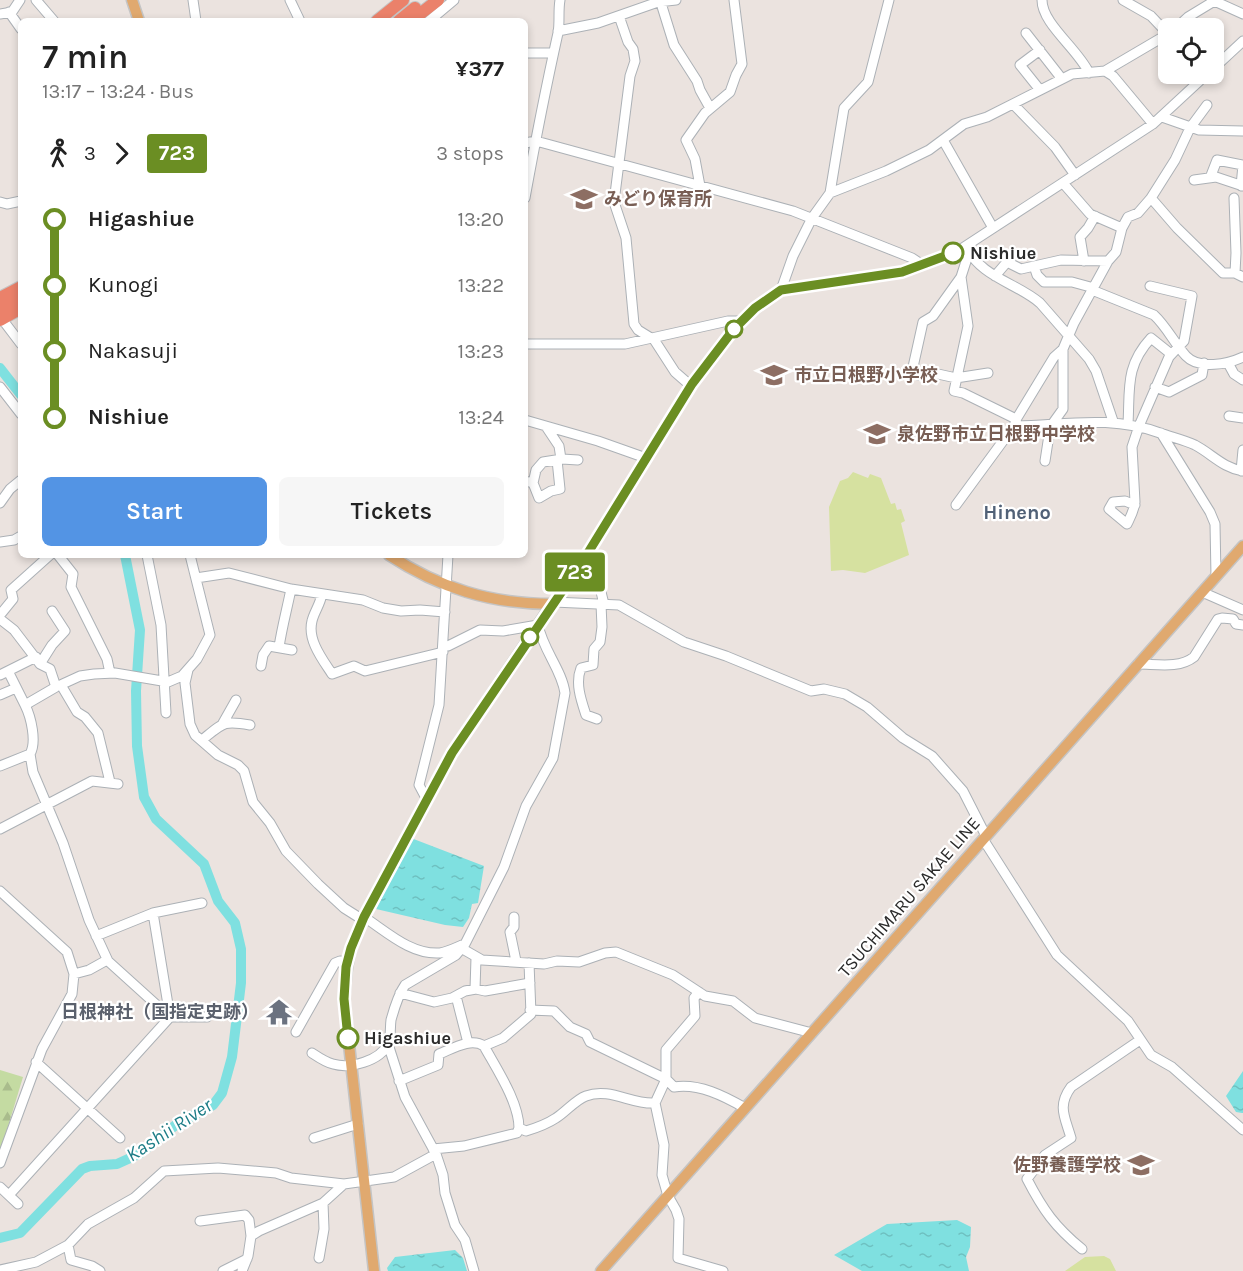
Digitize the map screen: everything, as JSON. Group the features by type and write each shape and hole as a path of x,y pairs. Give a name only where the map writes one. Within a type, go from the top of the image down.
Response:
{"highway":[{"path":"373,18 388,0"},
{"path":"381,18 403,0"},
{"path":"389,18 411,0"},
{"path":"403,18 425,0"},
{"path":"415,18 438,0"},
{"path":"0,291 18,282"},
{"path":"0,298 18,289"},
{"path":"1,315 18,300"},
{"path":"1,315 18,309"}],"main road":[{"path":"132,0 138,18"},
{"name":"TSUCHIMARU SAKAE LINE","path":"601,1271 1243,546"},
{"path":"394,558 446,586 483,597 516,602 553,603"},
{"path":"374,1271 344,999 347,962 364,919 452,753 553,603"}],"street":[{"path":"5,13 12,12 20,0"},
{"path":"36,0 51,18"},
{"path":"193,0 196,18"},
{"path":"290,0 299,18"},
{"path":"433,18 454,0"},
{"path":"558,31 619,16 660,1 676,0"},
{"path":"700,186 695,159 686,140 710,108 730,92 742,64 734,0"},
{"path":"781,290 793,255 812,218 830,194 844,108 868,82 889,0"},
{"path":"1042,0 1043,11 1047,19 1080,57 1089,72"},
{"path":"1122,0 1150,16 1158,24"},
{"path":"1187,18 1214,0 1243,14"},
{"path":"528,182 558,31 558,1"},
{"path":"660,1 674,45 697,81 710,108"},
{"path":"5,13 18,26"},
{"path":"619,16 628,42 633,49 635,61 630,76 614,202 626,238 634,324 638,330 652,338 675,372 691,386"},
{"path":"1026,33 1062,79"},
{"path":"830,194 873,178 929,150 964,124 987,117 1072,74 1105,71 1158,40"},
{"path":"1224,59 1243,41"},
{"path":"1040,50 1020,65 1040,90"},
{"path":"528,53 552,53"},
{"path":"1105,71 1113,76 1153,124"},
{"path":"553,603 691,386 741,321 781,290 902,272 968,249 993,228 1153,124 1197,84"},
{"path":"1013,104 1055,147 1075,175"},
{"path":"956,505 1015,423 1054,357 1063,349 1074,323 1108,261 1116,252 1122,228 1128,217 1138,213 1151,198 1175,160 1190,128 1207,105"},
{"path":"1162,117 1190,128 1243,131"},
{"path":"942,140 993,228"},
{"path":"528,142 536,141 793,211 912,258 921,264"},
{"path":"1194,180 1209,178 1216,177 1242,186 1243,165 1217,160 1209,178"},
{"path":"1063,183 1090,214 1122,228"},
{"path":"1151,198 1177,228 1223,273 1239,275 1239,237 1233,198"},
{"path":"0,202 7,204 18,202"},
{"path":"1084,261 1080,237 1095,216"},
{"path":"968,249 995,276 1033,297 1089,359 1096,370 1113,421"},
{"path":"968,249 960,277 933,316 923,322 913,367 918,375 938,374 956,378 988,373"},
{"path":"995,276 1007,262 1021,269 1061,260 1108,261"},
{"path":"1034,266 1037,276 1044,282 1072,282 1154,315 1192,361 1228,363 1243,357"},
{"path":"960,277 968,326 954,391 963,393 1015,423 1052,426 1113,421 1139,426 1194,445 1228,468 1242,471 1243,450"},
{"path":"1134,505 1132,447 1155,387 1171,354 1184,341 1192,296 1150,286"},
{"path":"1,315 18,340"},
{"path":"528,344 625,344 728,321 741,321"},
{"path":"1128,424 1131,370 1138,351 1150,338 1171,354"},
{"path":"1045,461 1052,426 1063,409 1063,349"},
{"path":"1155,387 1169,392 1203,375 1204,363"},
{"path":"1228,363 1234,374 1243,380"},
{"path":"0,387 18,410"},
{"path":"1229,416 1243,418"},
{"path":"528,421 598,441 646,458"},
{"path":"547,428 559,446 559,460 560,489 539,498 529,482 543,462 559,460 578,460"},
{"path":"1161,433 1210,512 1215,524 1216,576"},
{"path":"0,502 18,483"},
{"path":"0,542 14,540 18,535"},
{"path":"0,829 92,781 114,783 98,733 85,717 77,712 58,686 50,669 38,660 14,630 0,617 13,599 11,590 47,558"},
{"path":"60,558 73,574 71,587 107,659 110,673"},
{"path":"148,558 160,625 166,713"},
{"path":"25,705 80,676 110,673 168,682 182,676 197,658 210,635 191,558"},
{"path":"427,800 419,785 439,705 448,558"},
{"path":"576,570 599,584 602,604 600,642 594,649 593,664 581,668 579,681 581,701 586,715 597,719"},
{"path":"196,578 229,573 291,589 363,600 401,611 445,612"},
{"path":"279,647 282,623 286,618 291,589"},
{"path":"1202,592 1243,610"},
{"path":"322,594 311,623 318,651 332,674 354,666 365,671 443,649 480,630 503,631 538,625 541,641 564,683 565,693 553,758 526,806 504,867 463,946 456,955 405,985 392,1018 388,1044 399,1081 443,1175 445,1193 455,1225 465,1240 474,1271"},
{"path":"553,603 619,604 684,642 726,656 812,691 824,689 845,694 867,707 903,738 932,756 963,791 985,837 1058,955 1128,1022 1151,1055 1172,1067 1243,1130"},
{"path":"0,766 30,754 33,749 31,723 25,705 16,688 4,673 38,660 65,631 52,611"},
{"path":"1138,664 1170,665 1190,661 1218,619 1233,619 1236,624 1243,625"},
{"path":"261,666 263,655 269,646 292,650"},
{"path":"189,668 185,683 190,724 195,735 218,755 238,765 244,771 253,802 270,823 291,856 344,908 422,953 442,953 463,946"},
{"path":"564,683 579,681"},
{"path":"0,695 16,688"},
{"path":"202,740 223,723 236,700"},
{"path":"223,723 250,725"},
{"path":"30,754 33,772 63,843 79,892 107,960 171,1017 207,1017"},
{"path":"0,891 67,952 74,974 72,994 36,1062 0,1163"},
{"path":"96,936 153,913 202,903"},
{"path":"153,913 171,1017"},
{"path":"514,917 514,927 510,932 516,961"},
{"path":"463,946 476,958 529,963 579,962 605,953 616,952 673,975 713,998 733,1001 755,1018 812,1033"},
{"path":"475,989 476,958"},
{"path":"74,974 89,970 107,960"},
{"path":"296,1032 336,963 347,962"},
{"path":"484,1046 503,1038 531,1014 529,963"},
{"path":"400,993 435,1002 475,989 485,991 530,983"},
{"path":"699,992 694,998 695,1016 666,1050 666,1079 656,1103 664,1145 662,1175 668,1196 679,1220 678,1258 723,1271"},
{"path":"456,996 468,1043"},
{"path":"530,1010 554,1011 570,1027 586,1034 590,1042 666,1079 674,1087 687,1085 699,1090 707,1090 745,1108"},
{"path":"9,1195 171,1017"},
{"path":"1082,1249 1066,1236 1042,1209 1027,1179 1045,1155 1071,1138 1062,1107 1064,1096 1071,1087 1140,1040"},
{"path":"0,1270 36,1262 68,1245 88,1224 134,1198 164,1171 218,1168 276,1173 291,1178 344,1184 394,1177 434,1152 517,1133 519,1119 504,1082 484,1046 479,1042 468,1043 439,1054 438,1065 399,1081"},
{"path":"312,1053 330,1064 351,1065 377,1055 388,1044"},
{"path":"36,1062 120,1138"},
{"path":"519,1128 526,1131 555,1119 587,1095 617,1095 643,1104 656,1103"},
{"path":"314,1138 358,1124"},
{"path":"251,1236 323,1203 344,1184"},
{"path":"0,1187 18,1204"},
{"path":"319,1258 324,1229 323,1203"},
{"path":"200,1221 245,1215 249,1220 251,1236 247,1259 242,1271"},
{"path":"68,1245 71,1260 92,1266 100,1271"},
{"path":"224,1271 247,1259"}],"green space":[{"path":"853,472 868,478 870,474 881,478 891,504 895,503 897,510 901,509 905,521 901,523 909,555 865,573 831,571 829,507 840,481 848,478"},
{"path":"0,1070 23,1077 0,1153"},
{"path":"1104,1256 1110,1259 1116,1271 1065,1271 1085,1257"}],"water":[{"path":"411,838 484,866 478,903 472,904 469,918 463,927 376,909"},
{"path":"1243,1071 1242,1113 1236,1112 1226,1096"},
{"path":"957,1220 971,1227 970,1247 966,1257 969,1271 862,1271 834,1255 887,1224"},
{"path":"455,1250 463,1258 467,1271 388,1271 387,1268 395,1257"}],"waterway":[{"name":"Kashii River","path":"0,368 18,391"},
{"name":"Kashii River","path":"0,1238 20,1233 82,1169 90,1166 117,1164 139,1154 177,1124 213,1105 222,1093 232,1057 241,983 241,949 235,923 218,901 204,864 156,819 144,797 137,746 136,691 140,630 126,558"}],"bus line":[{"name":"723","path":"348,1038 344,999 346,967 351,948 364,917 452,753 586,556 692,384 734,329 755,308 781,290 902,272 953,253"}],"place":[{"name":"みどり保育所","path":"584,199"},
{"name":"Nishiue","path":"953,253"},
{"name":"市立日根野小学校","path":"774,375"},
{"name":"泉佐野市立日根野中学校","path":"877,434"},
{"name":"日根神社（国指定史跡）","path":"279,1012"},
{"name":"Higashiue","path":"348,1038"},
{"name":"佐野養護学校","path":"1141,1165"}],"district":[{"name":"Hineno","path":"1017,512"}]}
